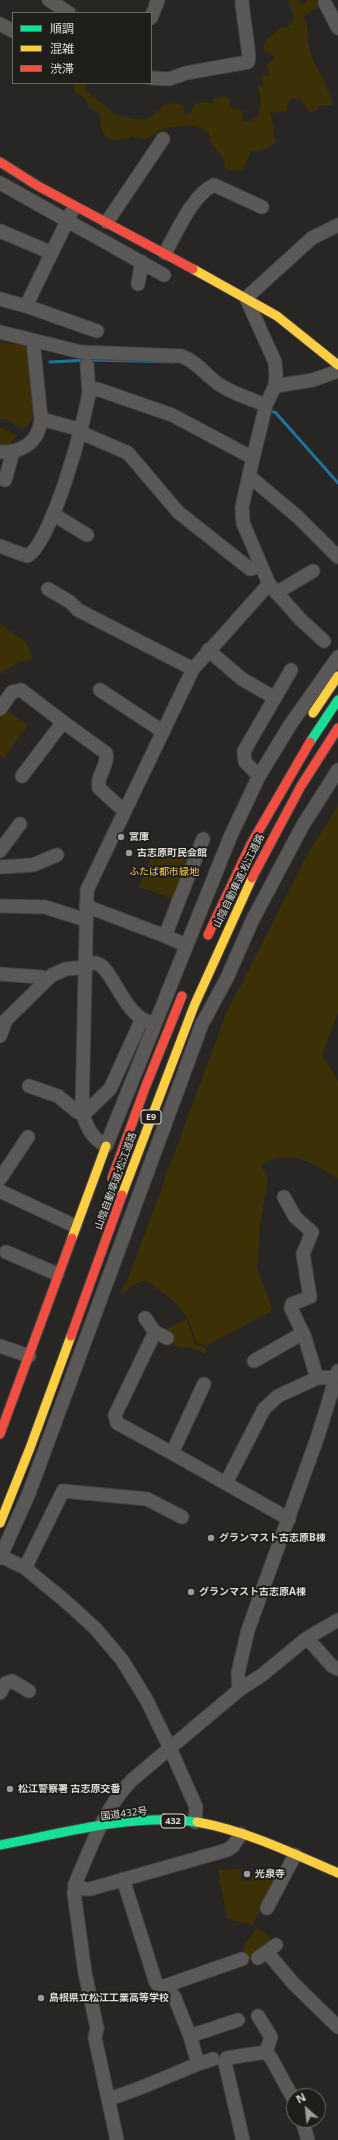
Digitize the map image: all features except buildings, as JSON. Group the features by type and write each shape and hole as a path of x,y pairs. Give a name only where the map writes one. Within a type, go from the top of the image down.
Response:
{"main road":[{"path":"0,162 277,316 338,365"},
{"path":"306,723 338,676"},
{"name":"山陰自動車道;松江道路","path":"204,943 250,846 281,790 320,726 338,700"},
{"name":"山陰自動車道;松江道路","path":"0,1523 36,1433 160,1093 196,1001 229,926 266,850 298,790 338,728"},
{"path":"284,840 299,812"},
{"path":"213,923 232,872 258,813"},
{"path":"196,1001 261,882"},
{"name":"山陰自動車道;松江道路","path":"111,1184 145,1088 184,990"},
{"path":"0,1434 75,1226 106,1146"},
{"name":"国道432号","path":"0,1845 100,1827 146,1822 195,1822 222,1827 338,1873"}],"street":[{"path":"49,0 67,12"},
{"path":"152,15 158,0"},
{"path":"152,78 169,79 186,73 248,62 250,56 243,21 242,0"},
{"path":"325,3 338,28"},
{"path":"0,24 12,30"},
{"path":"107,222 163,140"},
{"path":"0,183 164,275"},
{"path":"165,253 190,207 206,189 214,186 262,207"},
{"path":"26,306 75,205"},
{"path":"324,641 301,620 273,589 260,566 243,523 242,507 253,458 266,405 275,386 275,362 246,298 312,238 338,224"},
{"path":"0,231 52,253"},
{"path":"138,284 142,262"},
{"path":"0,299 26,306 98,331"},
{"path":"0,332 81,352 181,356 195,362 220,385 245,398 266,405"},
{"path":"5,480 6,452 36,437 39,431 41,419 34,340"},
{"path":"0,546 27,556 34,553 54,514 82,430 89,392 87,365"},
{"path":"275,386 313,380 338,371"},
{"path":"89,392 97,389 172,415 253,458"},
{"path":"41,419 82,430 84,434 128,453 178,512 250,569 260,566"},
{"path":"249,476 298,516 338,557"},
{"path":"54,514 87,535"},
{"path":"313,571 273,589 208,650 193,669 87,890 83,1115 87,1128 95,1140 106,1146 231,835 259,776 290,725 338,657"},
{"path":"48,589 98,620 193,669"},
{"path":"208,650 242,679 275,698"},
{"path":"259,776 246,762 243,754 291,670"},
{"path":"0,709 12,692 21,690 106,753 106,759 99,779 99,788 124,811"},
{"path":"100,690 134,710 162,731"},
{"path":"22,776 63,722"},
{"path":"195,1822 196,1807 170,1748 133,1676 109,1643 81,1615 25,1568 1,1557 29,1493 202,1024 227,978 252,921 303,825 338,770"},
{"path":"0,851 20,824"},
{"path":"165,936 203,839"},
{"path":"0,867 34,864 57,855"},
{"path":"0,906 45,907 86,920"},
{"path":"86,906 186,945"},
{"path":"0,1036 3,1020 40,988 46,979 59,971 96,963 102,966 127,1003 142,1019 155,1024"},
{"path":"0,974 41,977 46,979"},
{"path":"83,1115 110,1089 142,1019"},
{"path":"28,1086 58,1096 83,1115"},
{"path":"0,1178 28,1137"},
{"path":"0,1191 75,1226"},
{"path":"284,1197 294,1217 312,1232 303,1254 310,1297 291,1306 317,1378"},
{"path":"2,1255 58,1274"},
{"path":"145,1318 154,1332 167,1338"},
{"path":"154,1332 115,1415 117,1424 172,1453 289,1519"},
{"path":"254,1361 302,1333"},
{"path":"0,1346 29,1356"},
{"path":"226,1483 264,1409 278,1396 317,1378 337,1374 318,1436 248,1630 238,1674 239,1690"},
{"path":"172,1453 204,1384"},
{"path":"25,1568 63,1491 147,1499 182,1517"},
{"path":"117,2140 94,2038 97,2028 85,1973 74,1894 75,1884 100,1827 122,1790 239,1690 262,1675 307,1638 338,1620"},
{"path":"307,1638 332,1666 338,1669"},
{"path":"0,1693 6,1683 12,1681 29,1691"},
{"path":"75,1884 84,1889 90,1889 227,1850 234,1846 241,1834"},
{"path":"267,1908 295,1855"},
{"path":"123,1879 156,1983 174,1996 190,2036 198,2064"},
{"path":"267,1952 293,1983 338,2028"},
{"path":"162,1987 242,1959"},
{"path":"258,2016 271,2037 266,2052"},
{"path":"190,2036 238,2020"},
{"path":"266,2052 271,2058 287,2088"},
{"path":"243,2140 225,2062 228,2058 266,2052"},
{"path":"108,2099 139,2090 150,2083 214,2059"},
{"path":"304,2128 308,2140"}],"green space":[{"path":"288,0 297,0 304,3 308,0 323,0 318,7 304,16 307,24 311,54 333,101 332,105 320,105 318,109 310,113 301,100 294,98 287,103 288,111 269,113 274,129 273,135 277,142 266,149 251,152 243,170 234,171 224,168 225,161 209,140 209,133 199,127 173,127 161,130 149,138 143,139 133,136 124,140 110,139 103,133 98,112 89,108 84,97 75,92 74,84 84,84 89,92 114,114 135,119 152,116 163,105 173,103 183,105 184,115 191,113 194,104 207,102 211,104 213,99 226,96 230,101 230,107 242,110 242,121 249,122 254,117 258,117 261,101 258,86 264,85 262,76 269,75 267,65 275,58 264,51 264,44 268,38 281,28 289,26 293,23 294,17"},
{"path":"0,342 28,346 35,417 23,429 4,419 0,419"},
{"path":"0,427 17,435 7,448 0,448"},
{"path":"0,624 26,642 33,659 18,663 0,674"},
{"path":"5,709 28,725 4,758 0,756 0,717"},
{"path":"338,806 338,1012 322,1055 338,1081 338,1179 311,1163 293,1158 284,1157 263,1163 262,1167 268,1179 260,1226 257,1268 273,1310 207,1346 197,1343 191,1326 180,1308 153,1285 142,1281 132,1286 122,1294 120,1292 128,1279 225,1016 308,853"},
{"name":"ふたば都市緑地","path":"156,845 191,857 173,899 139,887"},
{"path":"186,1318 195,1344 206,1348 206,1354 185,1346 184,1349 166,1342 165,1331"},
{"path":"256,1866 279,1872 253,1925 227,1919 218,1870 243,1868 240,1879 251,1882"},
{"path":"257,1928 268,1935 275,1945 255,1958 244,1960 244,1945"}],"waterway":[{"path":"50,362 91,360 174,362"},
{"path":"273,412 275,412 338,483"}],"traffic: fast":[{"path":"310,742 338,700"},
{"path":"0,1845 73,1830 123,1822 148,1820 197,1822"}],"traffic: slow":[{"path":"193,269 277,316 338,365"},
{"path":"313,713 338,676"},
{"path":"122,1195 194,1006 252,878"},
{"path":"72,1238 106,1146"},
{"path":"0,1523 30,1448 71,1336"},
{"path":"197,1822 216,1826 251,1837 286,1850 338,1873"}],"traffic: jam":[{"path":"0,162 38,186 193,269"},
{"path":"252,878 301,786 338,728"},
{"path":"208,935 251,844 310,742"},
{"path":"112,1178 145,1088 182,996"},
{"path":"71,1336 122,1195"},
{"path":"0,1434 72,1238"}],"place":[{"name":"宮庫","path":"121,837"},
{"name":"古志原町民会館","path":"129,853"},
{"name":"グランマスト古志原B棟","path":"211,1538"},
{"name":"グランマスト古志原A棟","path":"191,1592"},
{"name":"松江警察署 古志原交番","path":"10,1789"},
{"name":"光泉寺","path":"247,1874"},
{"name":"島根県立松江工業高等学校","path":"41,1998"}]}
